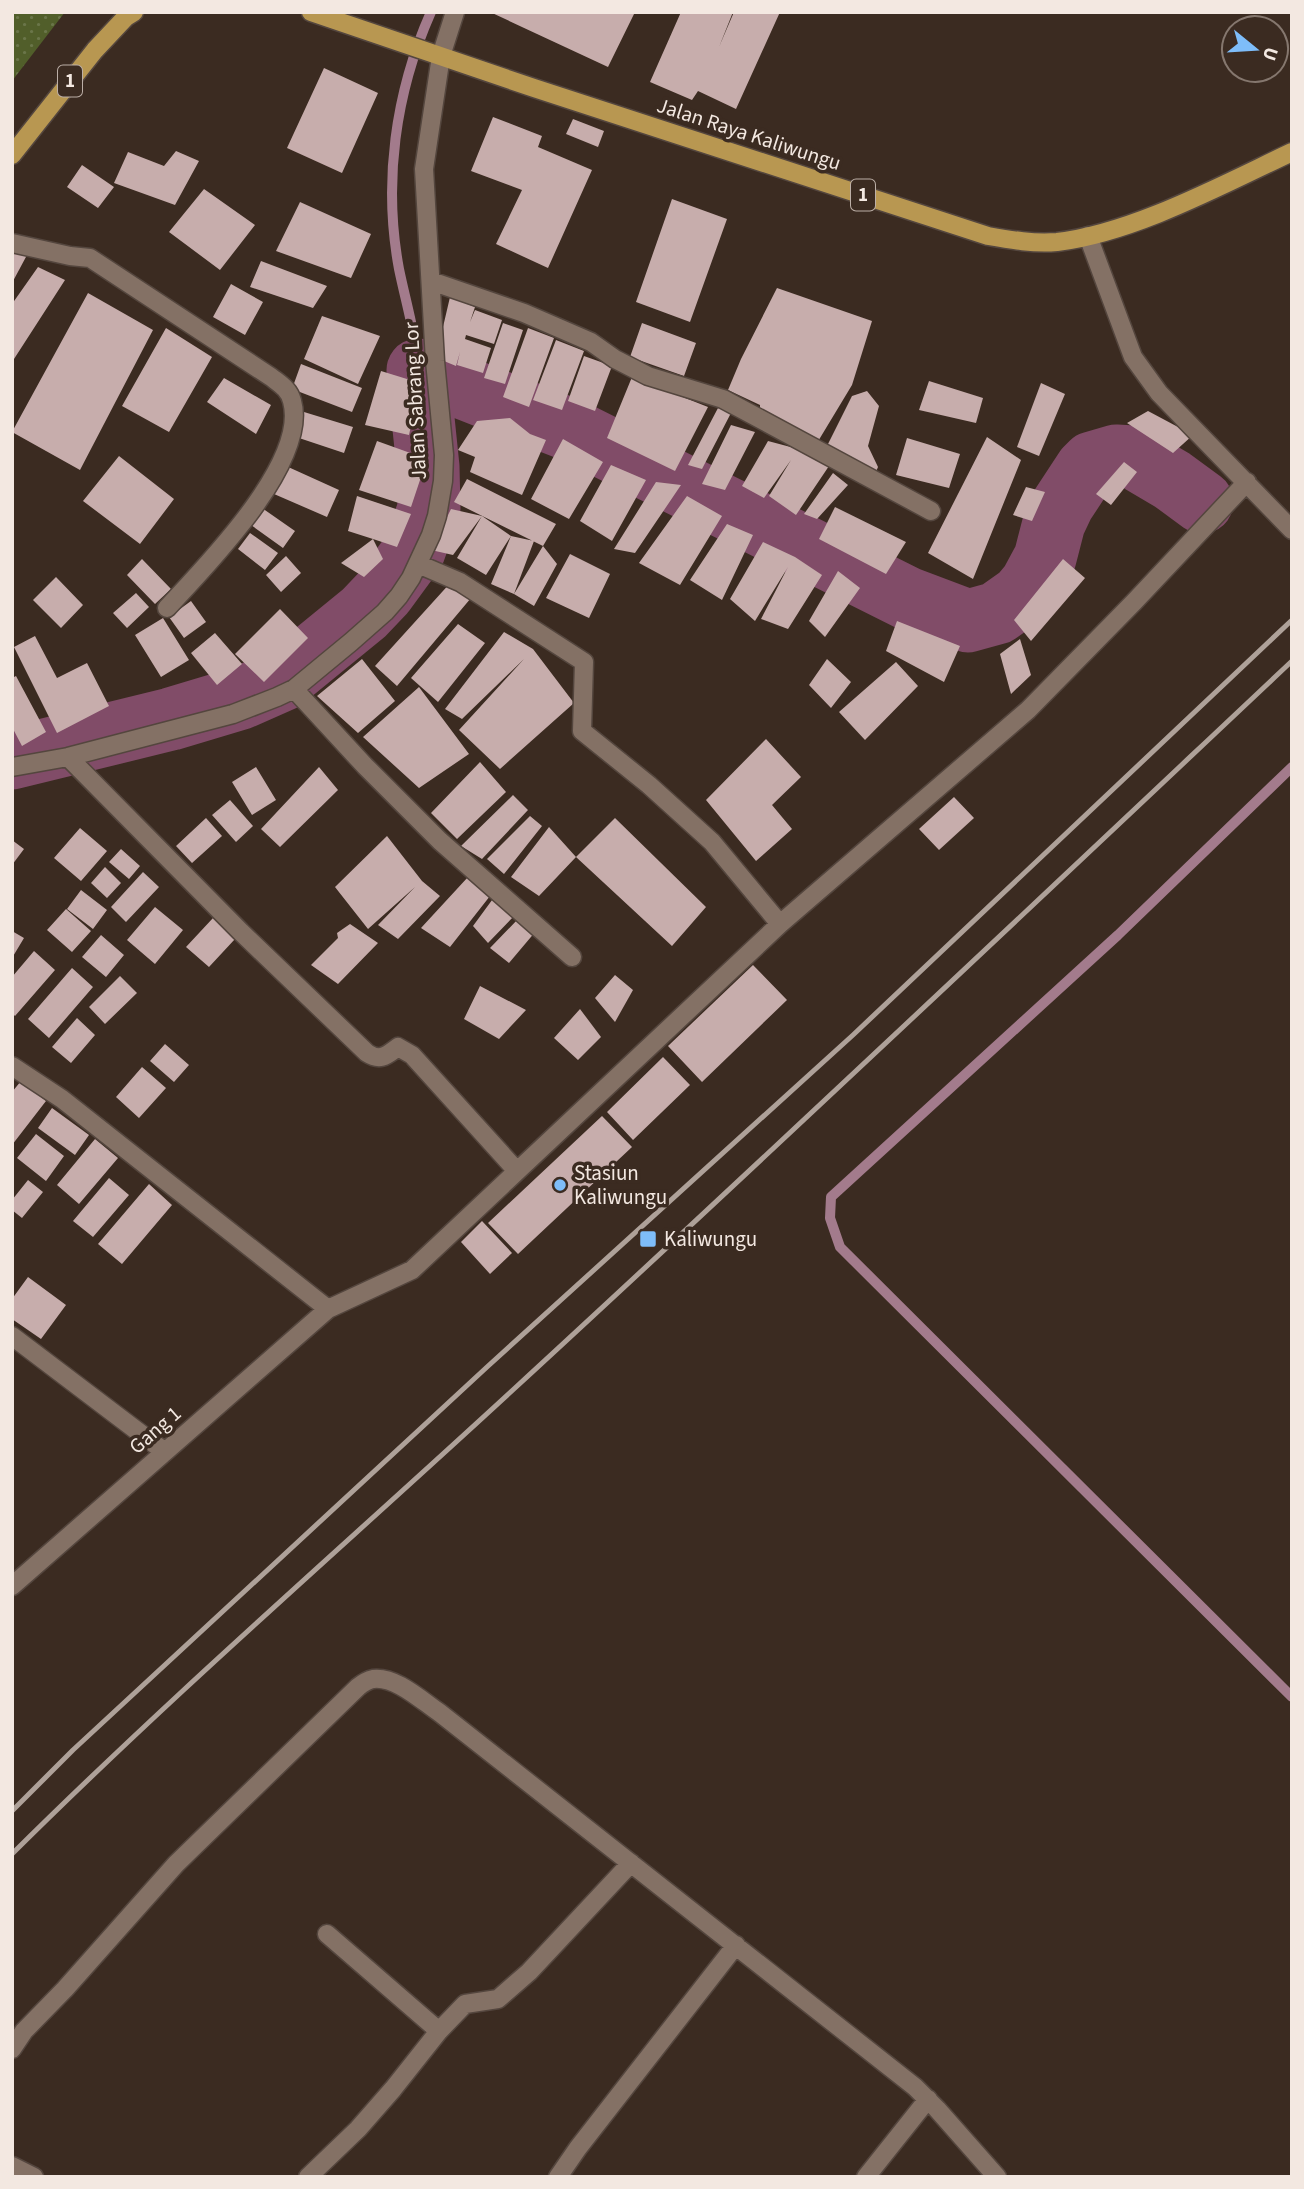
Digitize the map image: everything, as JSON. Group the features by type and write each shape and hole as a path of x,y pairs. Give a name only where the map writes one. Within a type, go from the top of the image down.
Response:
{"main road":[{"name":"1","path":"13,152 94,50 125,17 134,12"},
{"name":"Jalan Raya Kaliwungu","path":"311,12 988,236 1023,242 1055,242 1088,236 1134,222 1292,152"}],"street":[{"name":"Jalan Sabrang Lor","path":"12,767 68,757 233,714 294,689 385,612 399,596 418,564 437,516 444,455 435,361 424,169 437,55 456,12"},
{"path":"1088,236 1133,357 1159,393 1292,530"},
{"path":"12,243 90,258 271,377 285,387 292,399 292,437 281,462 226,544 167,608"},
{"path":"431,281 524,313 591,342 615,359 648,376 723,399 931,511"},
{"name":"Gang 1","path":"12,1586 328,1309 412,1270 780,924 1028,710 1135,602 1247,482"},
{"path":"418,564 460,582 584,662 582,731 649,785 712,842 780,924"},
{"path":"294,689 365,766 440,841 572,957"},
{"path":"68,757 240,932 368,1053 374,1058 384,1058 398,1047 412,1055 517,1171"},
{"path":"12,1066 62,1100 328,1309"},
{"path":"12,1336 165,1452"},
{"path":"12,2049 24,2031 176,1864 358,1687 370,1679 383,1679 396,1684 440,1713 915,2087 996,2177"},
{"path":"308,2177 358,2129 439,2031 465,2004 498,1999 529,1972 631,1863"},
{"path":"327,1934 439,2031"},
{"path":"558,2177 736,1945"},
{"path":"866,2177 928,2099"},
{"path":"12,2166 34,2177"}],"green space":[{"path":"12,12 65,12 12,81"}],"building":[{"path":"490,12 635,12 608,67"},
{"path":"681,12 733,12 719,47 734,12 780,12 736,109 698,91 692,100 650,82"},
{"path":"324,68 378,93 342,173 287,148"},
{"path":"493,117 542,136 538,147 592,170 548,268 496,244 522,190 471,171"},
{"path":"573,119 604,131 598,147 566,134"},
{"path":"176,151 199,161 175,205 114,183 128,152 164,166"},
{"path":"82,165 114,187 98,208 67,187"},
{"path":"204,189 255,225 220,270 169,232"},
{"path":"672,199 727,219 690,322 636,302"},
{"path":"300,202 371,234 351,278 276,251"},
{"path":"12,248 27,255 12,283"},
{"path":"261,261 327,286 313,308 250,287"},
{"path":"38,267 65,280 14,359 12,304"},
{"path":"231,284 263,302 245,335 213,317"},
{"path":"777,288 872,321 852,385 817,443 760,410 760,405 728,390"},
{"path":"88,293 153,330 80,470 12,432"},
{"path":"450,297 475,307 470,322 475,310 502,320 494,344 466,335 465,339 491,348 483,373 457,365 460,352 456,366 444,361 443,327"},
{"path":"322,316 380,336 358,384 304,359"},
{"path":"503,323 523,330 505,384 484,378"},
{"path":"642,323 696,343 684,376 630,357"},
{"path":"166,328 212,357 169,432 122,406"},
{"path":"528,328 554,338 529,407 503,397"},
{"path":"556,340 584,351 562,410 533,400"},
{"path":"584,356 612,366 595,411 568,401"},
{"path":"301,364 362,388 352,412 292,389"},
{"path":"381,371 420,383 409,435 365,425"},
{"path":"632,377 708,407 675,471 607,438"},
{"path":"224,378 271,405 256,434 207,402"},
{"path":"929,381 983,398 976,423 919,410"},
{"path":"1041,383 1065,394 1039,456 1017,447"},
{"path":"867,391 879,406 868,446 878,467 875,474 826,448 852,396"},
{"path":"718,408 731,413 702,469 688,465"},
{"path":"1148,411 1193,435 1173,453 1127,423"},
{"path":"304,412 353,427 344,453 296,437"},
{"path":"510,418 530,434 546,440 522,495 470,472 475,457 458,450 477,421"},
{"path":"731,425 755,432 725,490 702,484"},
{"path":"987,437 1021,460 973,579 928,553"},
{"path":"907,438 960,454 949,488 896,475"},
{"path":"563,439 603,462 569,519 531,499"},
{"path":"377,441 427,459 411,507 359,490"},
{"path":"768,441 798,449 829,466 796,515 769,496 791,460 764,498 742,486"},
{"path":"119,456 174,499 140,544 83,501"},
{"path":"1124,462 1137,472 1111,505 1096,494"},
{"path":"611,465 646,480 612,541 580,521"},
{"path":"286,466 339,490 327,517 274,494"},
{"path":"833,473 848,485 817,519 804,514"},
{"path":"467,479 556,524 543,546 454,502"},
{"path":"656,482 681,485 635,553 614,549"},
{"path":"1026,487 1045,492 1032,521 1013,515"},
{"path":"357,496 411,514 397,547 348,531"},
{"path":"687,496 722,516 680,585 639,563"},
{"path":"835,507 906,542 886,574 819,539"},
{"path":"262,508 295,531 283,548 251,525"},
{"path":"451,509 482,516 453,555 431,550"},
{"path":"482,516 511,536 486,575 457,558"},
{"path":"727,524 753,535 722,600 690,580"},
{"path":"250,533 278,553 265,570 238,549"},
{"path":"511,536 534,541 514,594 491,584"},
{"path":"373,539 383,559 364,577 341,563"},
{"path":"763,542 795,557 822,575 788,629 761,619 788,567 755,621 730,599"},
{"path":"543,546 557,564 534,606 514,594"},
{"path":"570,554 610,574 589,618 546,598"},
{"path":"286,556 301,573 281,592 266,575"},
{"path":"142,559 171,589 155,604 127,575"},
{"path":"1063,559 1085,578 1031,641 1014,620"},
{"path":"838,571 860,588 825,637 809,621"},
{"path":"56,577 83,605 61,628 33,600"},
{"path":"452,581 471,598 397,686 375,666"},
{"path":"136,593 149,607 127,628 113,613"},
{"path":"191,601 206,622 184,638 169,617"},
{"path":"280,609 308,638 264,682 235,654"},
{"path":"163,618 189,660 161,677 135,635"},
{"path":"897,621 960,646 944,682 886,651"},
{"path":"458,624 485,643 438,702 411,678"},
{"path":"504,632 533,649 574,703 500,769 459,730 524,659 462,719 445,709"},
{"path":"215,633 242,664 217,685 191,653"},
{"path":"35,636 57,678 87,663 109,706 57,733 14,647"},
{"path":"1020,639 1031,675 1011,694 1000,654"},
{"path":"362,659 395,701 358,733 317,696"},
{"path":"827,659 851,682 831,708 809,685"},
{"path":"896,662 918,686 865,740 839,712"},
{"path":"16,676 46,732 22,746 12,727 12,678"},
{"path":"419,687 469,754 419,788 363,737"},
{"path":"766,739 801,777 772,805 792,829 756,861 706,800"},
{"path":"480,762 506,792 457,839 431,813"},
{"path":"256,767 276,800 252,815 232,782"},
{"path":"319,767 338,790 280,847 261,829"},
{"path":"513,795 528,810 482,859 461,846"},
{"path":"954,797 974,818 939,850 919,829"},
{"path":"230,800 253,826 236,842 212,815"},
{"path":"530,816 542,826 504,874 487,859"},
{"path":"206,818 222,836 192,863 176,846"},
{"path":"615,818 706,907 672,946 576,857"},
{"path":"549,827 576,857 539,896 511,877"},
{"path":"80,828 107,851 81,881 54,858"},
{"path":"387,836 422,881 440,896 398,939 378,925 415,887 368,929 335,887"},
{"path":"12,840 24,849 12,865"},
{"path":"121,849 140,866 129,879 109,862"},
{"path":"105,867 121,883 107,898 91,883"},
{"path":"143,872 159,887 126,922 111,907"},
{"path":"468,877 490,896 450,947 421,928"},
{"path":"81,890 107,910 93,929 67,909"},
{"path":"495,896 516,914 488,943 473,926"},
{"path":"155,907 183,930 155,964 127,940"},
{"path":"66,909 91,931 72,952 47,930"},
{"path":"213,918 235,939 209,967 186,947"},
{"path":"519,918 536,931 509,963 490,948"},
{"path":"350,924 378,943 338,984 311,965 338,938 337,933"},
{"path":"12,931 24,938 12,958"},
{"path":"101,935 124,955 106,977 82,957"},
{"path":"34,951 55,970 15,1016 12,1013 12,977"},
{"path":"753,965 787,1000 702,1082 668,1046"},
{"path":"72,968 93,987 49,1038 28,1019"},
{"path":"615,975 633,990 615,1022 595,998"},
{"path":"120,976 137,993 105,1024 89,1007"},
{"path":"480,986 526,1010 499,1039 464,1019"},
{"path":"580,1009 601,1037 578,1060 554,1038"},
{"path":"77,1018 95,1035 71,1063 52,1047"},
{"path":"165,1044 189,1065 174,1082 150,1061"},
{"path":"663,1057 690,1085 633,1140 607,1112"},
{"path":"142,1067 166,1088 139,1118 116,1097"},
{"path":"21,1081 46,1101 12,1145 12,1092"},
{"path":"52,1108 89,1135 75,1155 38,1128"},
{"name":"Stasiun Kaliwungu","path":"602,1116 632,1147 518,1254 488,1223"},
{"path":"36,1134 64,1156 46,1181 17,1158"},
{"path":"95,1139 118,1158 79,1204 57,1185"},
{"path":"109,1178 129,1195 93,1237 73,1221"},
{"path":"28,1180 43,1192 22,1218 12,1210 12,1200"},
{"path":"149,1184 172,1205 122,1264 98,1244"},
{"path":"482,1221 512,1253 490,1274 461,1242"},
{"path":"28,1277 66,1305 41,1339 12,1319 12,1299"}],"waterway":[{"path":"418,370 394,237 393,171 401,106 409,74 431,12"},
{"path":"12,758 171,719 241,698 282,680 364,613 384,592 414,551 429,509 428,467 418,370 571,430 907,598 968,621 997,613 1021,596 1031,584 1045,558 1054,523 1063,504 1092,463 1116,456 1133,457 1202,502"},
{"path":"1292,767 1118,935 831,1197 830,1218 840,1247 1292,1697"}],"railway":[{"path":"12,1811 73,1750 487,1367 853,1035 1292,620"},
{"path":"12,1854 198,1677 452,1446 905,1026 1292,661"}],"place":[{"name":"Stasiun Kaliwungu","path":"560,1185"},
{"name":"Kaliwungu","path":"648,1239"}]}
